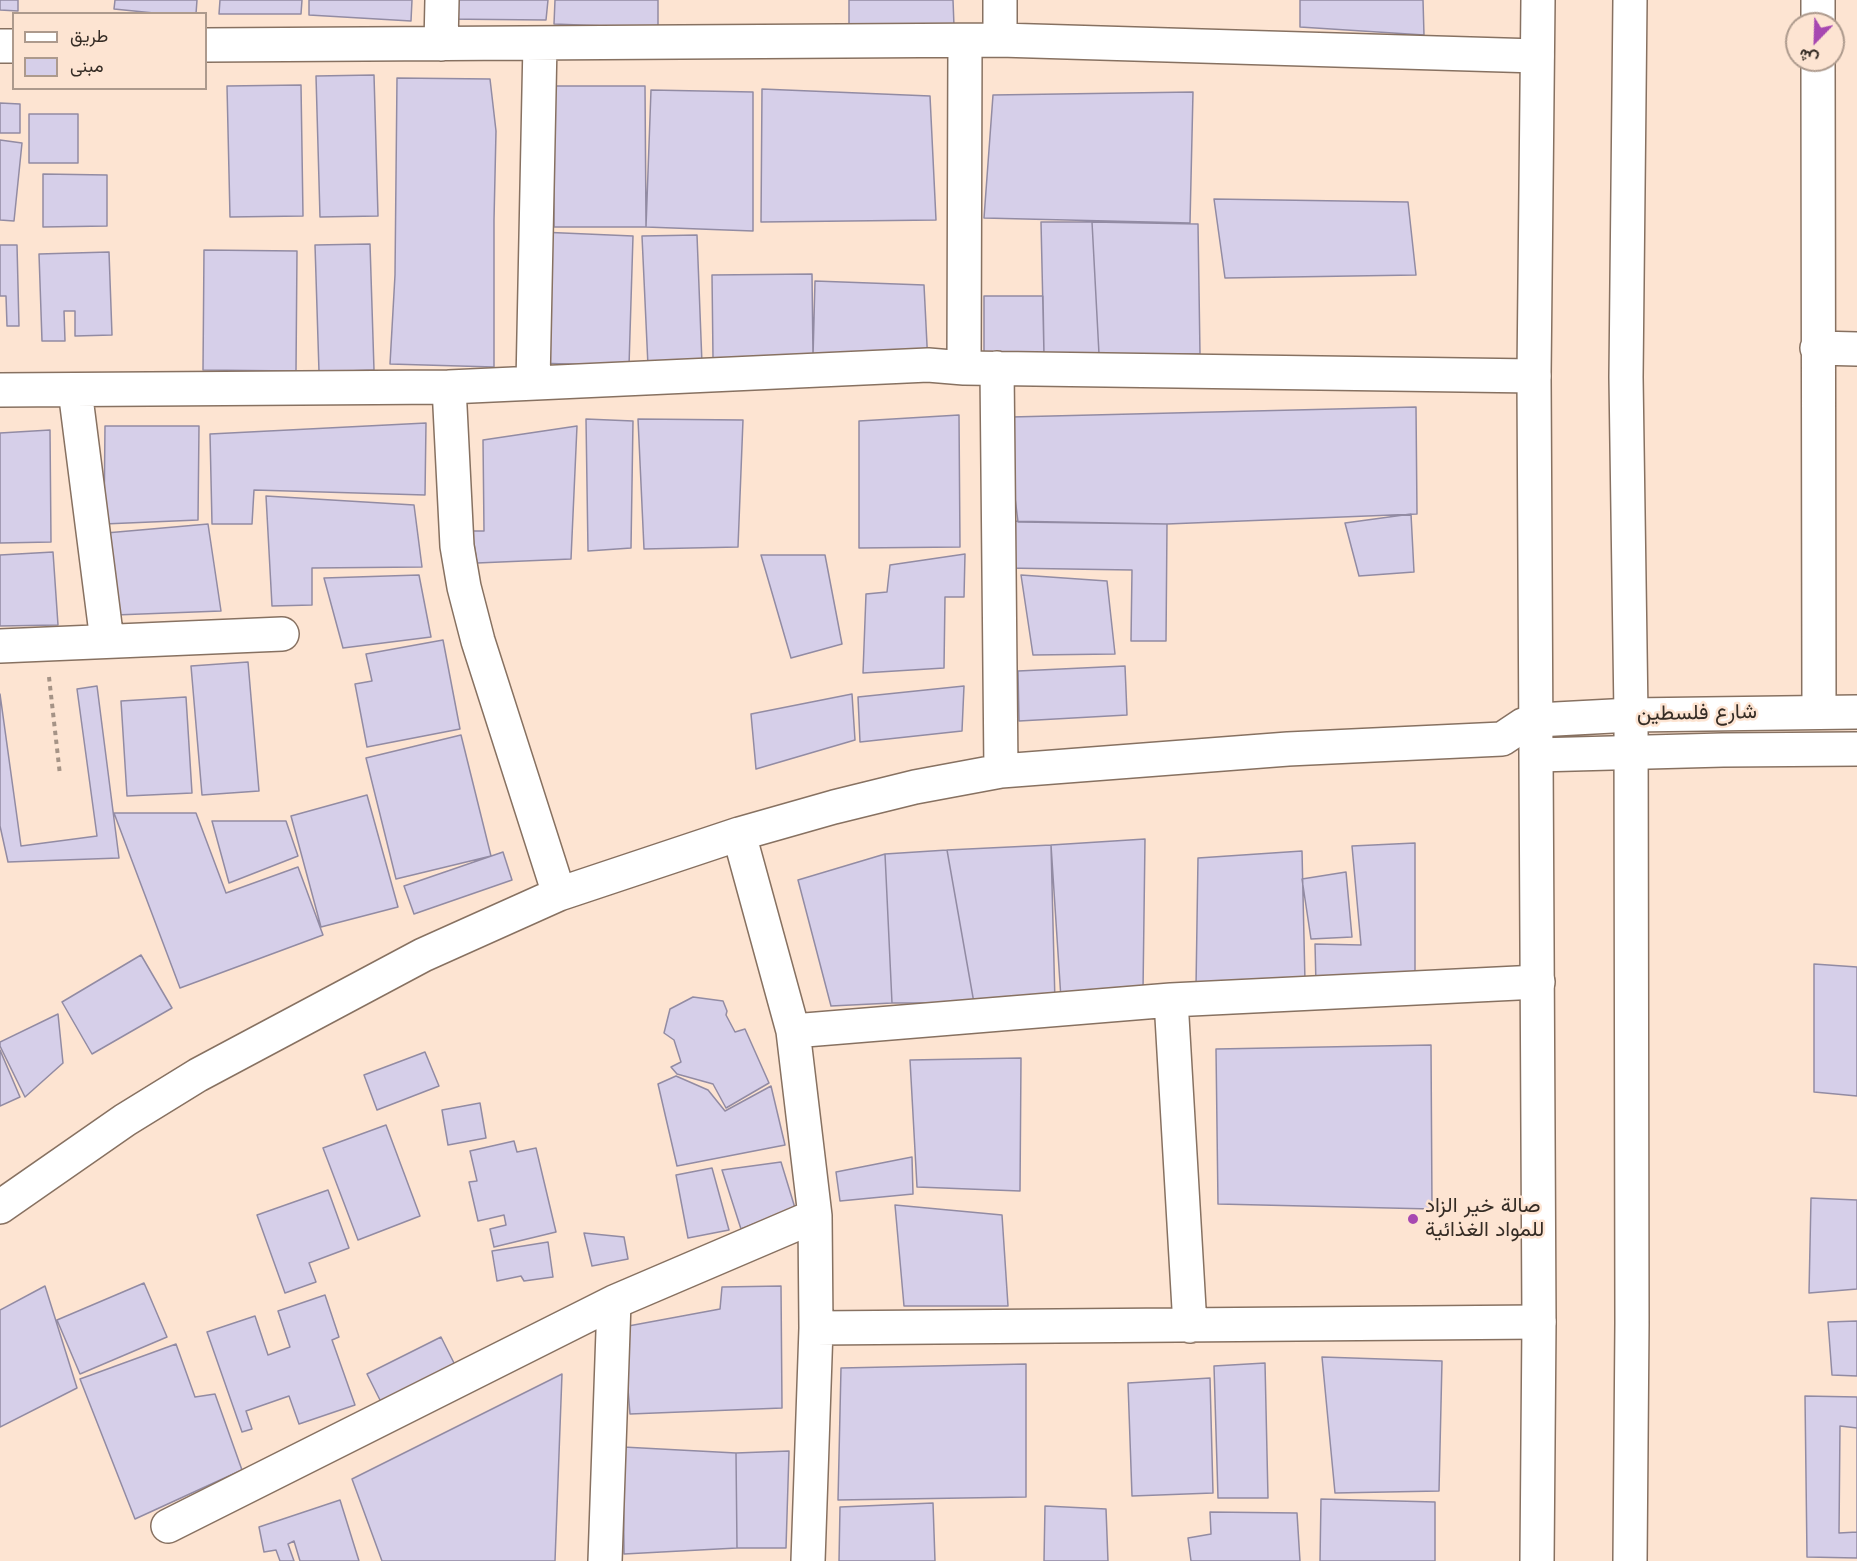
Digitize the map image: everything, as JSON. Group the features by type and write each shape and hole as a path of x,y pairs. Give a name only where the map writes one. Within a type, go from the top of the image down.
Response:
{"street":[{"path":"441,44 442,0"},
{"path":"1000,0 1000,40"},
{"path":"1537,1561 1539,1322 1534,376 1538,0"},
{"path":"1629,1561 1632,1323 1631,715 1626,388 1630,0"},
{"path":"207,45 1000,40 1537,56"},
{"path":"963,368 965,41"},
{"path":"533,383 540,43"},
{"path":"1818,72 1819,712"},
{"path":"1817,348 1857,349"},
{"path":"0,390 448,387 928,365 963,368 1534,376"},
{"path":"997,368 1001,771"},
{"path":"448,387 457,546 464,587 478,641 559,894"},
{"path":"75,390 107,641"},
{"path":"0,646 282,634"},
{"name":"شارع فلسطين","path":"1537,720 1631,715 1857,712"},
{"path":"0,1207 125,1120 198,1076 423,955 559,894 739,834 915,787 1001,771 1288,749 1502,739 1523,725 1537,720"},
{"path":"1502,739 1537,755"},
{"name":"شارع فلسطين","path":"1537,755 1857,749"},
{"path":"739,834 793,1031 815,1216 816,1328 808,1561"},
{"path":"793,1031 1171,1000 1538,982"},
{"path":"1171,1000 1190,1326"},
{"path":"168,1526 614,1302 815,1216"},
{"path":"605,1561 614,1302"},
{"path":"816,1328 1539,1322"}],"path":[{"path":"46,644 60,775"}],"building":[{"path":"0,0 18,0 18,11 0,10"},
{"path":"115,0 197,0 196,12 144,12 114,9"},
{"path":"220,0 302,0 301,14 219,14"},
{"path":"309,0 412,0 411,21 309,15"},
{"path":"442,0 548,0 546,20 442,19"},
{"path":"555,0 658,0 658,28 554,24"},
{"path":"849,0 953,0 954,26 849,26"},
{"path":"1300,0 1423,0 1424,35 1300,27"},
{"path":"374,75 378,216 320,217 316,76"},
{"path":"397,78 490,79 496,131 494,367 390,364 395,275"},
{"path":"301,85 303,216 230,217 227,86"},
{"path":"553,86 645,86 646,227 554,227"},
{"path":"762,89 930,96 936,220 761,222"},
{"path":"651,90 753,92 753,231 646,227"},
{"path":"1193,92 1190,223 984,218 993,95"},
{"path":"0,103 20,104 20,133 0,133"},
{"path":"29,114 78,114 78,163 29,163"},
{"path":"0,140 22,143 14,221 0,220"},
{"path":"43,174 107,175 107,226 43,227"},
{"path":"1214,199 1408,202 1416,275 1225,278"},
{"path":"1041,222 1092,222 1099,354 1044,355"},
{"path":"1092,222 1198,224 1200,354 1099,354"},
{"path":"540,232 633,236 629,366 536,363"},
{"path":"697,235 702,364 648,366 642,236"},
{"path":"370,244 374,370 319,372 315,245"},
{"path":"0,245 17,245 19,326 7,326 6,296 0,296"},
{"path":"204,250 297,251 296,371 203,370"},
{"path":"109,252 112,335 75,336 75,311 64,311 65,341 42,341 39,254"},
{"path":"812,274 813,357 713,358 712,275"},
{"path":"815,281 924,285 928,365 813,357"},
{"path":"984,296 1043,296 1044,355 984,357"},
{"path":"1416,407 1417,514 1167,524 1018,522 1012,473 1011,417"},
{"path":"959,415 960,547 859,548 859,421"},
{"path":"586,419 633,421 631,548 588,551"},
{"path":"638,419 743,420 738,547 644,549"},
{"path":"426,423 425,495 254,490 252,524 212,524 210,434"},
{"path":"105,426 199,426 198,520 104,524"},
{"path":"577,426 571,559 477,563 472,531 484,531 483,440"},
{"path":"50,430 51,542 0,543 0,433"},
{"path":"266,496 414,505 422,567 312,568 312,605 272,606"},
{"path":"1411,514 1414,572 1359,576 1345,523"},
{"path":"1005,521 1167,524 1166,641 1131,641 1132,570 1004,568"},
{"path":"208,524 221,611 115,615 106,533"},
{"path":"53,552 58,625 0,626 0,555"},
{"path":"965,554 964,597 945,597 944,668 863,673 866,594 887,592 890,565"},
{"path":"761,555 825,555 842,644 791,658"},
{"path":"419,575 431,637 343,648 324,578"},
{"path":"1021,575 1107,581 1115,654 1033,655"},
{"path":"443,640 460,729 367,747 355,684 372,681 366,654"},
{"path":"248,662 259,791 202,795 191,666"},
{"path":"1125,666 1127,715 1019,721 1018,671"},
{"path":"97,686 119,858 8,862 0,826 0,694 21,846 97,836 77,689"},
{"path":"964,686 962,731 860,742 858,697"},
{"path":"852,694 855,740 756,769 751,714"},
{"path":"186,697 192,793 127,796 121,701"},
{"path":"461,735 491,856 396,879 366,758"},
{"path":"367,795 398,907 321,927 291,816"},
{"path":"114,813 196,813 226,893 298,867 323,935 180,988"},
{"path":"212,821 286,821 298,856 229,883"},
{"path":"1145,839 1143,991 1061,999 1051,845"},
{"path":"1415,843 1415,979 1316,985 1315,944 1361,945 1352,846"},
{"path":"1051,845 1055,1003 974,1003 947,850"},
{"path":"947,850 974,1003 892,1003 885,854"},
{"path":"1302,851 1305,982 1196,987 1198,858"},
{"path":"503,852 512,880 414,914 404,886"},
{"path":"885,854 892,1003 831,1006 798,880"},
{"path":"1346,872 1352,937 1311,939 1302,879"},
{"path":"141,955 172,1008 92,1054 62,1002"},
{"path":"1814,964 1857,967 1857,1096 1814,1092"},
{"path":"693,997 723,1001 727,1011 726,1015 735,1032 745,1029 769,1083 726,1108 713,1084 677,1074 671,1067 681,1062 674,1040 664,1033 670,1009"},
{"path":"58,1014 63,1063 25,1097 0,1042"},
{"path":"1431,1045 1432,1209 1218,1204 1216,1049"},
{"path":"0,1050 20,1097 0,1106"},
{"path":"425,1052 439,1086 377,1110 364,1075"},
{"path":"1021,1058 1020,1191 917,1187 910,1060"},
{"path":"676,1076 708,1090 725,1111 771,1086 785,1145 677,1166 658,1084"},
{"path":"480,1103 486,1138 448,1145 442,1110"},
{"path":"386,1125 420,1216 358,1240 323,1148"},
{"path":"514,1141 517,1152 536,1148 556,1232 494,1247 490,1229 506,1225 504,1215 478,1221 469,1182 477,1181 470,1151"},
{"path":"912,1157 913,1194 840,1201 836,1172"},
{"path":"781,1162 795,1208 741,1229 722,1170"},
{"path":"712,1168 729,1230 688,1238 676,1175"},
{"path":"328,1190 349,1248 309,1263 316,1282 285,1293 257,1215"},
{"path":"1811,1198 1857,1200 1857,1289 1809,1293"},
{"path":"895,1205 1002,1215 1008,1306 904,1306"},
{"path":"584,1233 624,1237 628,1259 592,1266"},
{"path":"548,1242 553,1277 524,1281 521,1276 497,1281 492,1251"},
{"path":"144,1283 167,1337 80,1374 57,1320"},
{"path":"45,1286 77,1388 0,1427 0,1310"},
{"path":"781,1286 782,1408 630,1414 623,1327 720,1309 722,1287"},
{"path":"325,1295 339,1337 332,1340 355,1405 299,1424 289,1396 246,1411 252,1429 242,1432 207,1332 255,1316 268,1355 290,1347 278,1311"},
{"path":"1857,1321 1857,1376 1832,1375 1828,1322"},
{"path":"441,1337 456,1367 382,1404 367,1374"},
{"path":"176,1344 195,1397 215,1394 242,1470 135,1519 80,1379"},
{"path":"1322,1357 1442,1361 1439,1491 1335,1493"},
{"path":"1265,1363 1268,1498 1218,1498 1214,1366"},
{"path":"1026,1364 1026,1497 838,1500 841,1368"},
{"path":"562,1374 555,1561 382,1561 352,1479"},
{"path":"1210,1378 1213,1493 1132,1496 1128,1383"},
{"path":"1805,1396 1857,1397 1857,1558 1807,1557"},
{"path":"1840,1426 1857,1428 1857,1532 1839,1533"},
{"path":"623,1447 736,1453 737,1548 624,1554"},
{"path":"789,1451 786,1548 737,1548 736,1453"},
{"path":"1321,1499 1435,1502 1435,1561 1320,1561"},
{"path":"340,1500 359,1561 300,1561 294,1541 288,1544 294,1561 280,1561 276,1550 264,1552 259,1527"},
{"path":"933,1503 935,1561 839,1561 840,1507"},
{"path":"1045,1506 1106,1509 1108,1561 1044,1561"},
{"path":"1210,1512 1297,1513 1300,1561 1191,1561 1188,1538 1211,1534"}],"place":[{"name":"صالة خير الزاد للمواد الغذائية","path":"1413,1219"}]}
